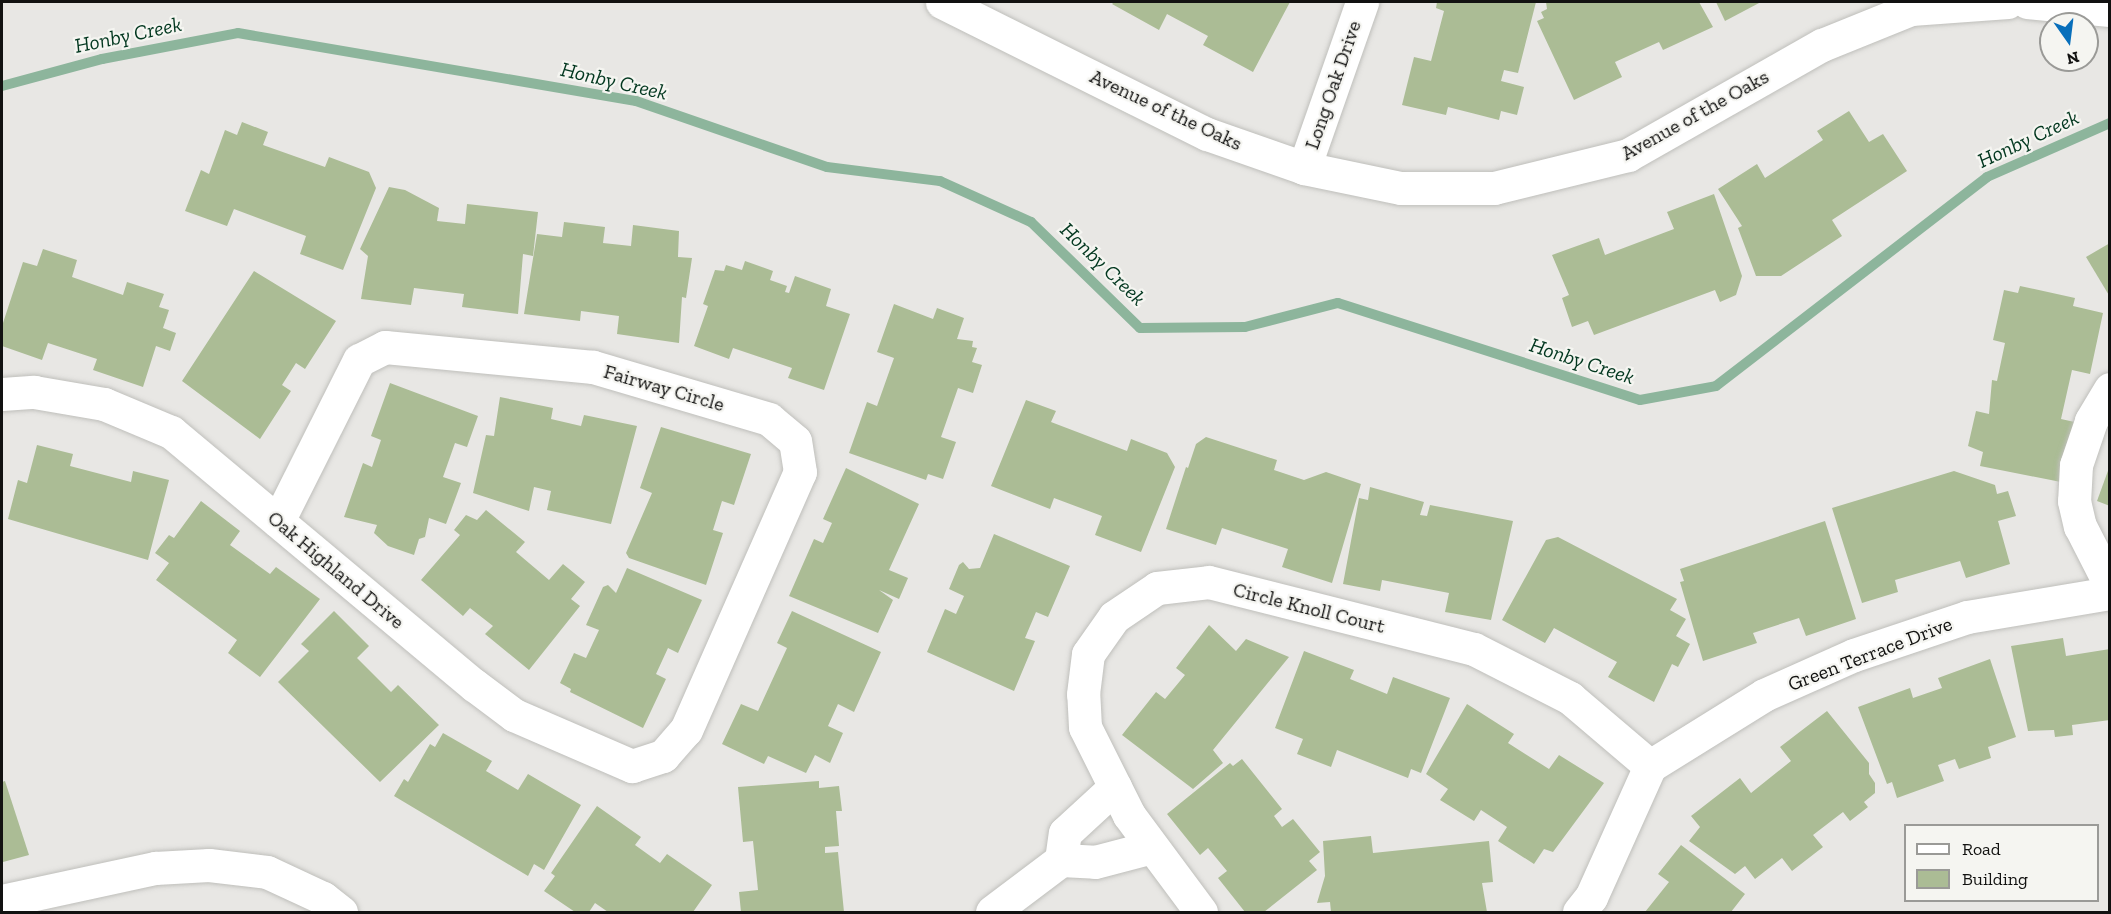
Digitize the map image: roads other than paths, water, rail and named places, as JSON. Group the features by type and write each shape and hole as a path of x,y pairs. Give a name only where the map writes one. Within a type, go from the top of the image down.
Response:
{"street":[{"name":"Avenue of the Oaks","path":"942,2 1208,134 1304,168 1401,188 1494,188 1562,174 1628,155 1822,45 1911,9 2008,2"},
{"name":"Long Oak Drive","path":"1304,168 1362,2"},
{"path":"2027,2 2109,10"},
{"name":"Fairway Circle","path":"278,521 359,360 385,347 592,367 768,419 795,441 800,472 686,730 663,756"},
{"path":"2109,389 2091,421 2076,465 2073,501 2080,526 2109,585"},
{"name":"Oak Highland Drive","path":"2,394 34,392 104,404 171,432 514,715 632,766 663,756"},
{"name":"Circle Knoll Court","path":"1201,912 1129,815 1085,727 1083,694 1088,654 1114,617 1157,588 1209,582 1474,649 1570,698 1650,766"},
{"name":"Green Terrace Drive","path":"1650,766 1764,695 1854,655 1967,617 2109,593"},
{"path":"1580,912 1592,897 1650,766"},
{"path":"1061,860 1065,833 1115,787"},
{"path":"992,912 1061,860 1095,862 1152,847"},
{"path":"2,901 154,868 209,865 267,872 323,898 341,912"}],"waterway":[{"name":"Honby Creek","path":"2,86 102,59 238,33 636,101 827,167 940,181 1031,222 1140,328 1245,327 1338,303 1640,400 1716,386 1987,177 2110,123"}]}
